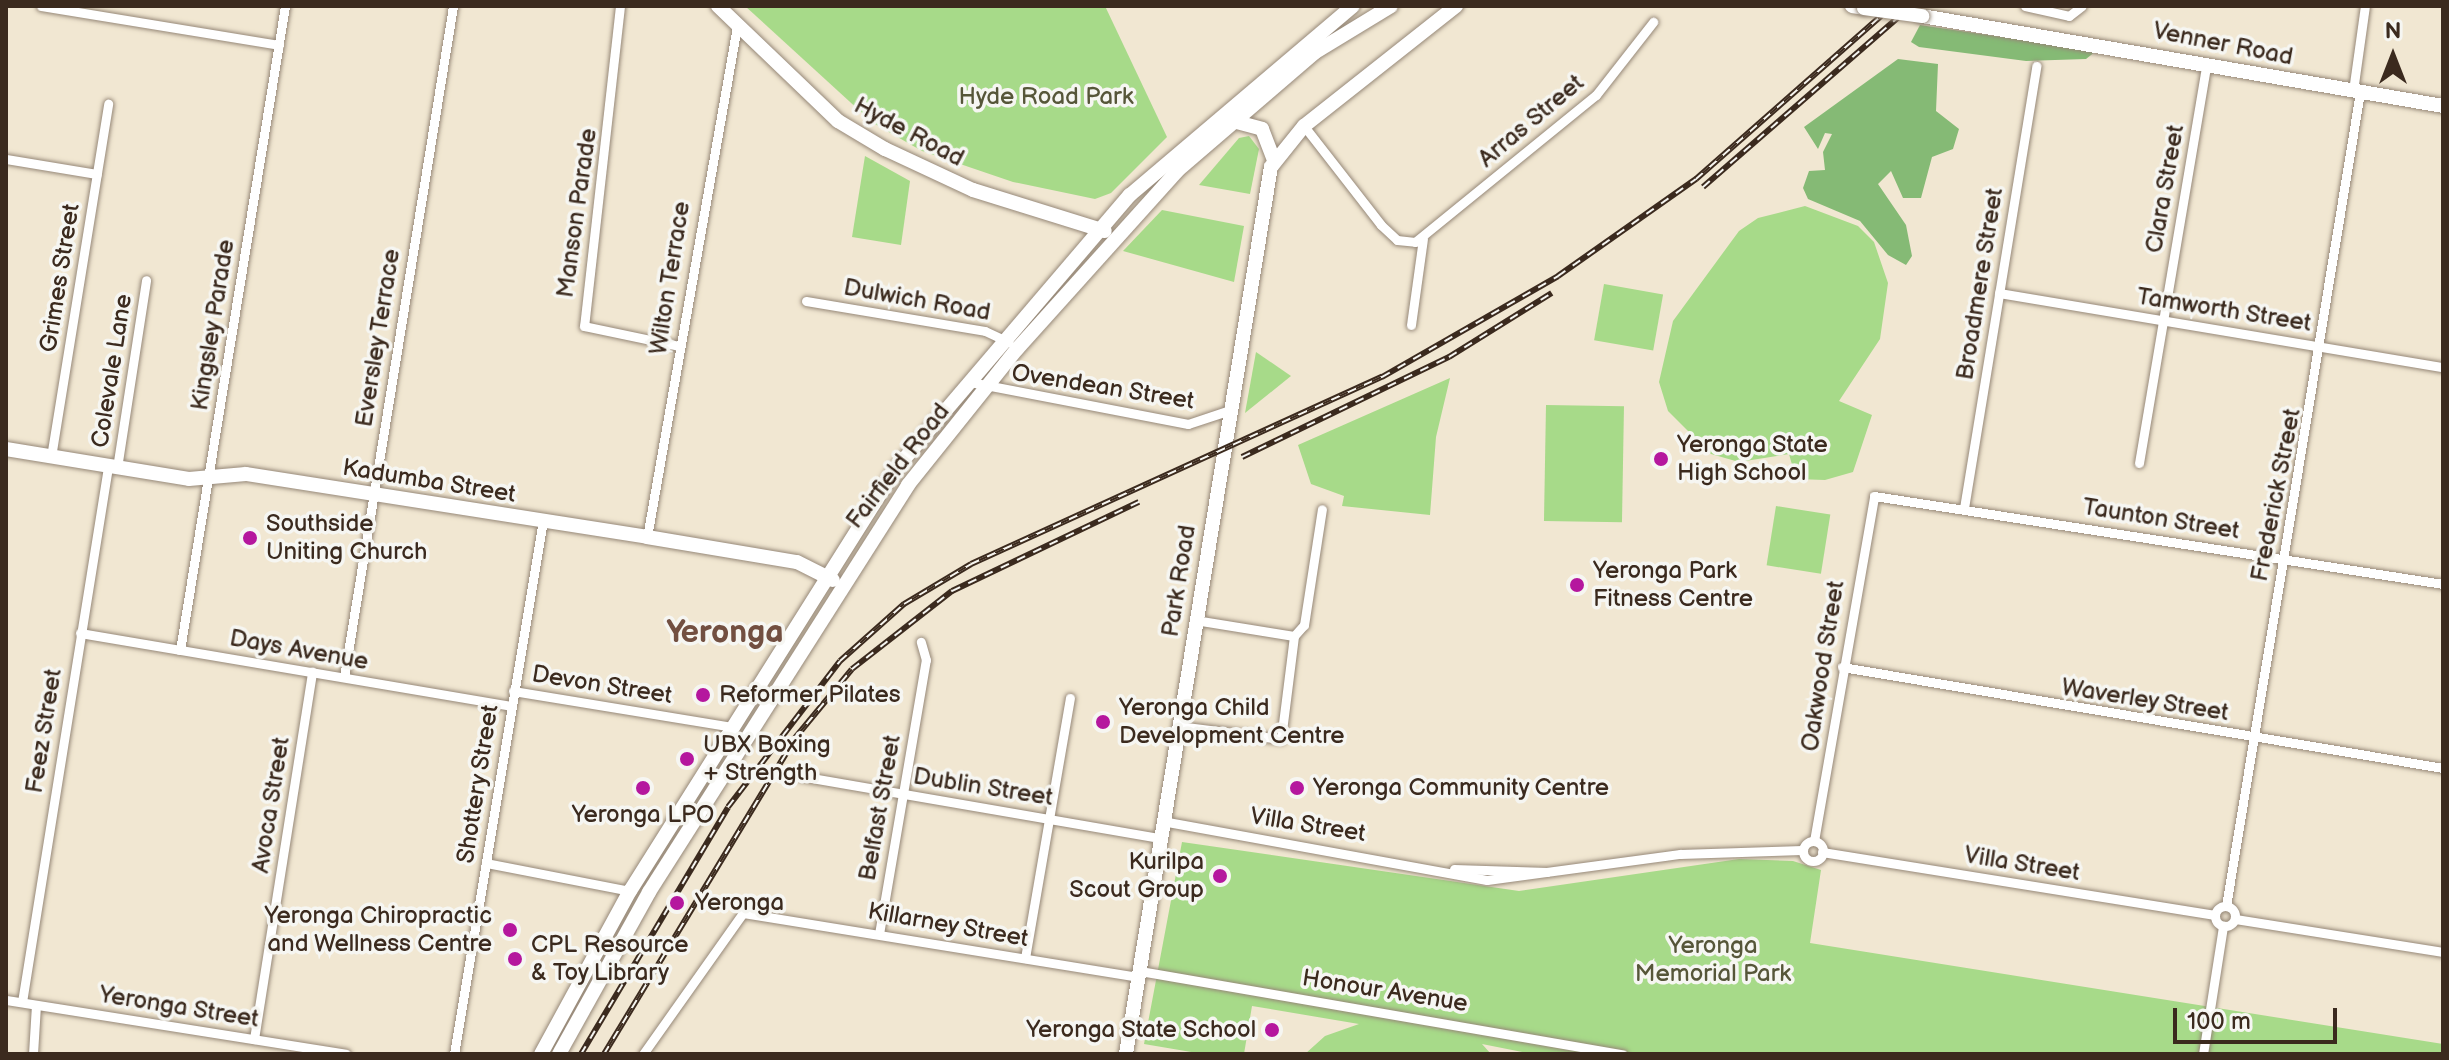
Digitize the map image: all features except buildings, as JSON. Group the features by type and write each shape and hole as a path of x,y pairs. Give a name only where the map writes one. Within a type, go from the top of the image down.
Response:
{"street":[{"path":"41,6 279,45"},
{"name":"Kingsley Parade","path":"180,650 285,6"},
{"name":"Eversley Terrace","path":"344,677 453,6"},
{"name":"Manson Parade","path":"620,6 584,326 679,346"},
{"name":"Hyde Road","path":"718,6 838,121 885,149 973,190 1100,227 1114,239"},
{"name":"Fairfield Road","path":"541,1054 630,891 862,514 1003,337 1100,227 1165,160 1353,6"},
{"name":"Fairfield Road","path":"559,1054 649,892 840,584 1017,349 1114,239 1233,121 1325,45 1391,6"},
{"path":"1233,121 1262,129 1274,161 1304,126 1444,10 1456,6"},
{"path":"2025,6 2079,10"},
{"name":"Frederick Street","path":"2226,906 2282,559 2324,347 2365,6"},
{"name":"Venner Road","path":"1858,7 2443,106"},
{"name":"Arras Street","path":"1423,239 1596,95 1653,22"},
{"name":"Wilton Terrace","path":"647,537 737,26"},
{"name":"Clara Street","path":"2139,463 2206,65"},
{"name":"Broadmere Street","path":"1964,508 2036,66"},
{"name":"Grimes Street","path":"51,457 108,104"},
{"path":"1304,126 1381,225 1397,240 1423,239 1411,325"},
{"path":"6,159 97,174"},
{"name":"Park Road","path":"1126,1054 1195,620 1274,161"},
{"name":"Colevale Lane","path":"113,467 146,280"},
{"name":"Tamworth Street","path":"1999,293 2443,367"},
{"name":"Dulwich Road","path":"806,301 1003,337 1017,349"},
{"name":"Ovendean Street","path":"970,382 986,390 1188,424 1230,410"},
{"name":"Kadumba Street","path":"6,449 113,467 209,477 246,474 543,520 797,562 840,584"},
{"name":"Feez Street","path":"22,1002 80,633 113,467"},
{"name":"Taunton Street","path":"1872,497 1964,508 2443,584"},
{"name":"Oakwood Street","path":"1814,841 1872,497"},
{"path":"1178,726 1281,739 1294,636 1304,625 1322,509"},
{"name":"Shottery Street","path":"454,1054 543,520"},
{"path":"1195,620 1294,636"},
{"name":"Days Avenue","path":"80,633 511,706"},
{"name":"Belfast Street","path":"879,934 926,660 921,642"},
{"name":"Waverley Street","path":"1842,667 2443,768"},
{"name":"Avoca Street","path":"254,1039 312,672"},
{"name":"Devon Street","path":"513,691 732,727"},
{"path":"1025,958 1070,698"},
{"name":"Dublin Street","path":"800,776 1160,838"},
{"name":"Villa Street","path":"1162,821 1447,869 1557,873 1727,849 1802,850 1813,861 1822,852 2215,915"},
{"path":"1802,850 1814,841 1822,852"},
{"path":"486,863 630,891"},
{"path":"2203,1054 2223,926 2215,915 2226,906 2235,919"},
{"name":"Killarney Street","path":"643,1054 737,919 752,912 1139,974"},
{"path":"2223,926 2235,919 2443,952"},
{"name":"Honour Avenue","path":"1139,974 1623,1054"},
{"name":"Yeronga Street","path":"6,1000 346,1054"},
{"path":"33,1054 36,1005"}],"green space":[{"name":"Hyde Road Park","path":"745,6 1105,6 1167,137 1111,193 1095,199 1013,182 922,151 873,123"},
{"path":"1920,25 2096,51 2086,59 2026,61 1919,47 1911,42"},
{"path":"1898,59 1938,64 1936,111 1959,129 1953,149 1932,157 1921,198 1903,198 1891,171 1878,184 1906,225 1912,256 1906,265 1888,255 1860,221 1808,199 1803,188 1809,171 1825,170 1823,152 1832,134 1825,133 1818,149 1804,127"},
{"path":"1249,136 1259,149 1250,194 1199,185 1239,138"},
{"path":"865,156 910,181 901,245 852,237"},
{"path":"1805,206 1858,226 1874,242 1888,283 1880,339 1839,401 1872,415 1853,472 1825,480 1796,479 1789,454 1739,462 1711,454 1668,411 1659,382 1673,321 1739,231 1758,218"},
{"path":"1162,210 1244,226 1234,282 1123,251"},
{"path":"1604,284 1663,294 1653,351 1594,340"},
{"path":"1256,352 1291,376 1245,413"},
{"path":"1450,378 1436,437 1430,515 1342,506 1344,496 1311,484 1298,445"},
{"path":"1546,405 1624,406 1622,522 1544,521"},
{"path":"1776,506 1830,515 1821,574 1767,565"},
{"name":"Yeronga Memorial Park","path":"1182,842 1519,891 1739,859 1793,861 1821,870 1810,943 2443,1044 2443,1054 1532,1054 1482,1044 1491,1054 1305,1054 1325,1036 1359,1024 1252,1006 1244,1054 1203,1054 1144,1044"}],"railway":[{"path":"581,1054 728,807 840,661 904,604 971,564 1382,377 1558,276 1696,179 1892,6"},
{"path":"1703,187 1911,6"},
{"path":"1242,457 1449,357 1552,293"},
{"path":"604,1054 795,738 852,669 952,591 1139,502"}],"place":[{"name":"Yeronga State High School","path":"1661,459"},
{"name":"Southside Uniting Church","path":"250,538"},
{"name":"Yeronga Park Fitness Centre","path":"1577,585"},
{"name":"Reformer Pilates","path":"703,695"},
{"name":"Yeronga Child Development Centre","path":"1103,722"},
{"name":"UBX Boxing + Strength","path":"687,759"},
{"name":"Yeronga LPO","path":"643,788"},
{"name":"Yeronga Community Centre","path":"1297,788"},
{"name":"Kurilpa Scout Group","path":"1220,876"},
{"name":"Yeronga","path":"677,903"},
{"name":"Yeronga Chiropractic and Wellness Centre","path":"510,930"},
{"name":"CPL Resource & Toy Library","path":"515,959"},
{"name":"Yeronga State School","path":"1272,1030"}],"district":[{"name":"Yeronga","path":"725,633"}]}
